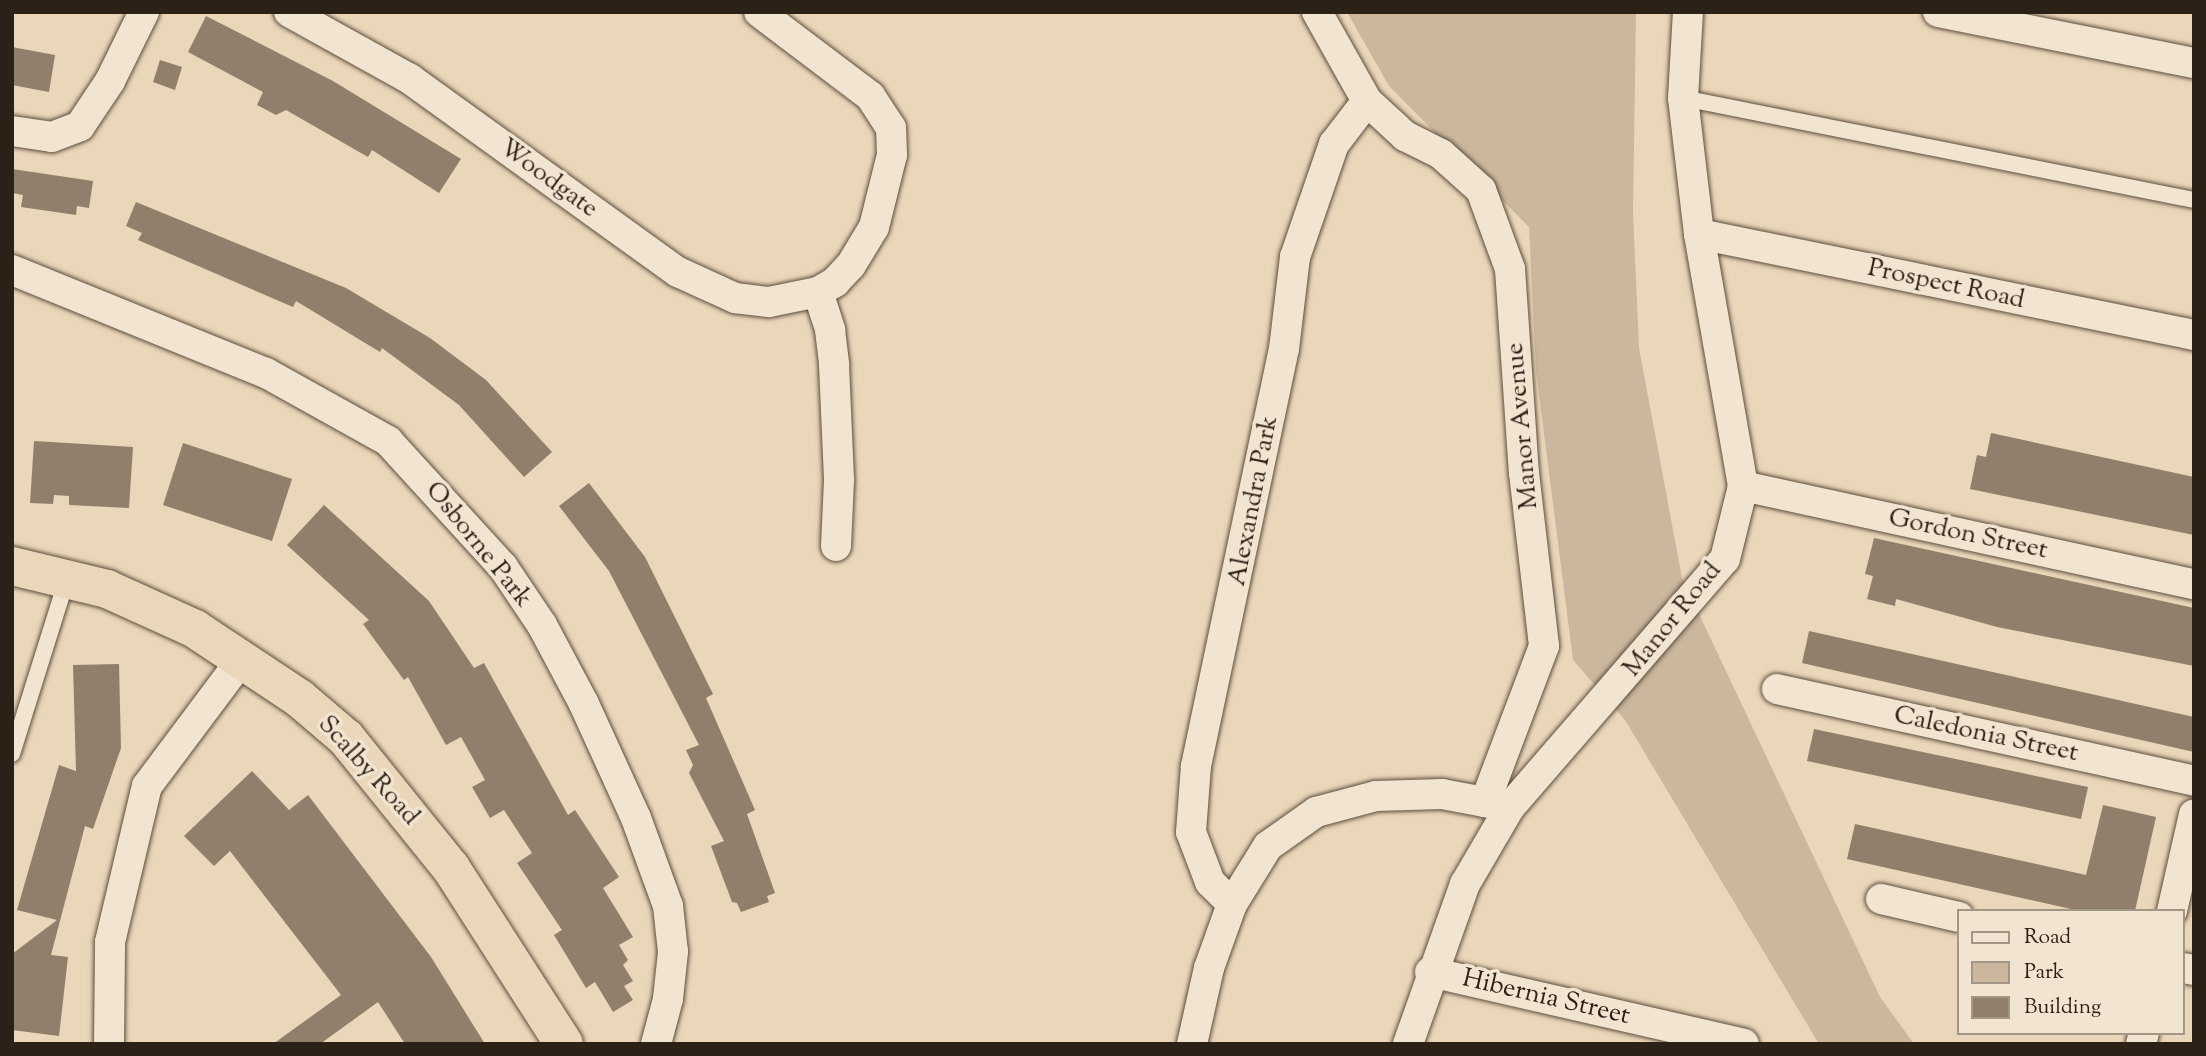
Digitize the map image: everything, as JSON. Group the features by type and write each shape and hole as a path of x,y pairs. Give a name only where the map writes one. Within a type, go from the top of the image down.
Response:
{"highway":[{"name":"Scalby Road","path":"12,566 68,578 152,607 242,659 299,698 354,748 451,868 564,1044"}],"street":[{"path":"12,131 52,137 80,126 110,81 144,12"},
{"name":"Woodgate","path":"289,12 410,79 678,272 752,301 786,300 818,292"},
{"path":"760,12 870,96 891,128 888,182 874,227 850,265 818,292 830,330 834,365 839,480 836,546"},
{"name":"Manor Avenue","path":"1317,12 1367,101 1405,136 1441,154 1481,190 1510,269 1524,473 1544,646 1497,805"},
{"name":"Manor Road","path":"1408,1044 1430,972 1497,805 1621,683 1704,588 1725,559 1743,486 1699,234 1683,98 1688,12"},
{"path":"1938,12 2194,63"},
{"name":"Alexandra Park","path":"1232,904 1210,882 1191,832 1196,766 1282,363 1295,257 1334,144 1367,101"},
{"name":"Prospect Road","path":"1699,234 2194,335"},
{"name":"Osborne Park","path":"12,270 266,373 388,441 503,567 542,625 584,705 636,818 668,906 673,952 668,999 656,1044"},
{"name":"Gordon Street","path":"1743,486 2194,584"},
{"path":"109,1044 110,942 147,786 242,659"},
{"name":"Caledonia Street","path":"1777,689 2194,781"},
{"path":"1192,1044 1209,968 1232,904 1268,846 1316,812 1376,796 1442,794 1497,805"},
{"path":"2172,909 2194,814"},
{"path":"1881,899 1958,917"},
{"name":"Hibernia Street","path":"1430,972 1744,1044"}],"lane":[{"path":"1683,98 2194,200"},
{"path":"12,754 68,578"}],"green space":[{"path":"1347,12 1636,12 1633,212 1639,348 1682,578 1880,997 1914,1044 1819,1044 1625,720 1573,660 1536,371 1529,227 1389,86"}],"building":[{"path":"206,16 333,81 461,159 439,193 372,150 368,157 286,110 276,115 257,105 263,92 188,52"},
{"path":"12,47 55,55 49,92 12,85"},
{"path":"160,60 182,67 175,90 153,82"},
{"path":"12,169 93,181 89,208 77,206 76,215 21,207 23,195 12,193"},
{"path":"136,202 346,288 430,338 486,380 552,452 524,477 459,405 382,348 380,352 296,301 293,307 138,240 142,233 126,226"},
{"path":"1991,433 2194,477 2194,535 1970,489 1977,455 1986,457"},
{"path":"34,441 133,447 129,508 69,505 69,496 54,495 53,504 30,503"},
{"path":"183,443 292,479 272,541 163,505"},
{"path":"589,483 645,557 713,694 706,698 755,810 747,814 775,893 767,896 769,902 741,912 737,903 732,902 711,846 724,841 689,773 693,765 686,750 699,745 609,571 559,506"},
{"path":"324,505 429,601 474,668 484,663 568,815 575,810 619,877 603,888 633,937 619,945 628,960 623,965 633,981 624,986 633,1000 613,1012 595,982 586,988 554,935 562,930 517,863 532,853 504,810 490,818 472,787 485,780 461,737 446,745 408,677 404,680 363,624 369,620 287,545"},
{"path":"1874,538 2194,608 2194,666 1997,627 1896,599 1895,606 1867,599 1873,576 1865,574"},
{"path":"1809,631 2194,717 2194,752 1802,663"},
{"path":"119,664 121,748 93,829 85,826 51,955 68,957 59,1036 12,1030 12,954 57,920 17,910 59,765 76,771 73,665"},
{"path":"1814,729 2088,787 2081,819 1807,761"},
{"path":"252,771 289,810 308,795 431,957 485,1044 405,1044 378,1002 320,1044 273,1044 341,995 230,851 214,866 184,836"},
{"path":"2103,805 2156,817 2135,909 2071,909 1847,859 1855,824 2086,875"}]}
